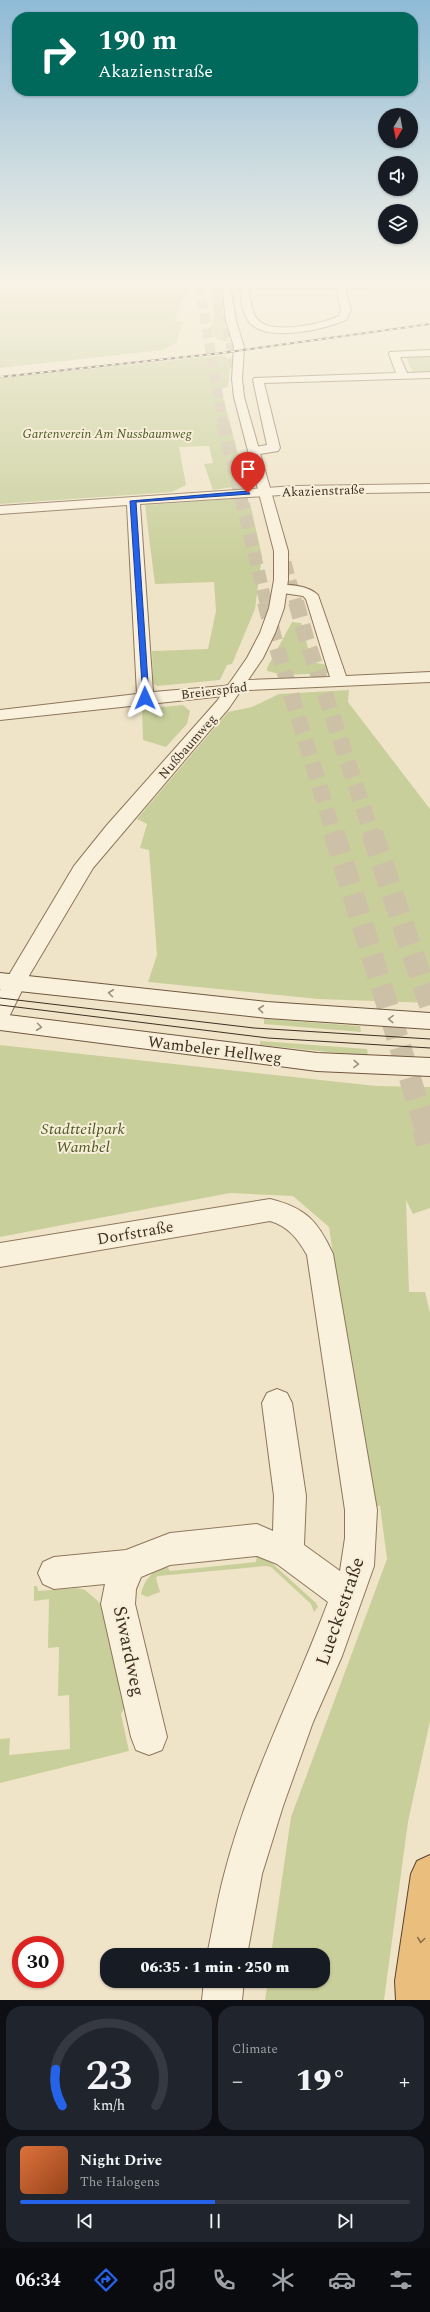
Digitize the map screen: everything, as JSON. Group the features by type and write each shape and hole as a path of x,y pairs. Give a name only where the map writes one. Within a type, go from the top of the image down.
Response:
{"highway":[{"path":"416,2000 415,1981 430,1874"}],"street":[{"name":"Nußbaumweg","path":"0,1013 7,982 90,858 206,725 236,687 263,646 272,624 281,589 281,551 237,388 237,377"},
{"path":"254,451 274,448 258,380 355,377"},
{"name":"Akazienstraße","path":"0,510 266,492 430,488"},
{"path":"133,501 145,698"},
{"path":"281,589 308,592 313,598 340,681"},
{"name":"Breierspfad","path":"0,716 145,698 224,691 236,687 430,677"},
{"path":"7,982 267,1010 430,1021"},
{"name":"Wambeler Hellweg","path":"0,1022 317,1062 430,1067"},
{"name":"Dorfstraße","path":"0,1255 270,1210"},
{"name":"Lueckestraße","path":"228,1948 243,1874 265,1806 297,1718 325,1656 358,1566 361,1538 360,1510 320,1254 309,1233 300,1223 287,1214 270,1210"},
{"path":"277,1403 290,1496 288,1553"},
{"path":"54,1573 130,1566 146,1557 170,1549 257,1540 288,1553 347,1596"},
{"name":"Siwardweg","path":"130,1566 120,1588 118,1604 149,1737"},
{"path":"222,2000 223,1988"}],"green space":[{"name":"Gartenverein Am Nussbaumweg","path":"229,377 228,387 221,389 245,481 240,486 213,490 204,464 213,463 209,446 179,447 186,485 172,492 0,504 0,378"},
{"path":"233,499 246,500 250,503 262,556 255,609 232,664 227,665 220,680 157,686 153,683 152,651 208,649 216,611 214,582 155,584 145,505"},
{"path":"292,622 301,623 312,662 328,665 330,673 284,675 267,671 267,668"},
{"path":"349,690 348,702 430,809 430,1003 318,999 148,982 157,955 149,850 140,848 147,824 137,819 228,712 252,707 279,694"},
{"path":"183,705 190,711 187,724 166,747 143,740 142,709"},
{"path":"264,1019 360,1026 361,1032 264,1024"},
{"path":"260,1041 367,1049 368,1056 260,1045"},
{"name":"Stadtteilpark Wambel","path":"0,1045 376,1086 430,1087 430,1208 413,1214 406,1200 409,1292 425,1292 430,1313 430,1721 408,1822 384,2000 265,2000 267,1988 330,1988 330,1948 272,1948 291,1817 387,1559 380,1506 371,1506 329,1227 293,1196 230,1193 0,1237"},
{"path":"263,1555 316,1603 318,1607 314,1612 311,1604 271,1567 266,1566 158,1576 156,1578 160,1592 147,1597 141,1594 144,1584 150,1576 166,1565 170,1571 256,1562 257,1556"},
{"path":"34,1586 37,1586 38,1591 77,1588 85,1590 98,1601 103,1608 125,1707 121,1714 129,1751 0,1783 0,1739 10,1738 9,1755 70,1749 69,1695 58,1696 59,1647 48,1648 49,1599 34,1601"}],"tunnel":[{"path":"215,377 223,424"},
{"path":"238,377 240,389"},
{"path":"223,423 266,603"},
{"path":"280,544 296,603"},
{"path":"265,602 274,638 334,834"},
{"path":"296,602 306,638 372,834"},
{"path":"334,833 426,1130"},
{"path":"372,833 430,1005"},
{"path":"426,1129 430,1143"}],"tram line":[{"path":"0,998 254,1028 430,1039"},
{"path":"0,1005 268,1038 430,1048"}],"route":[{"path":"145,698 133,501 248,493"}]}
